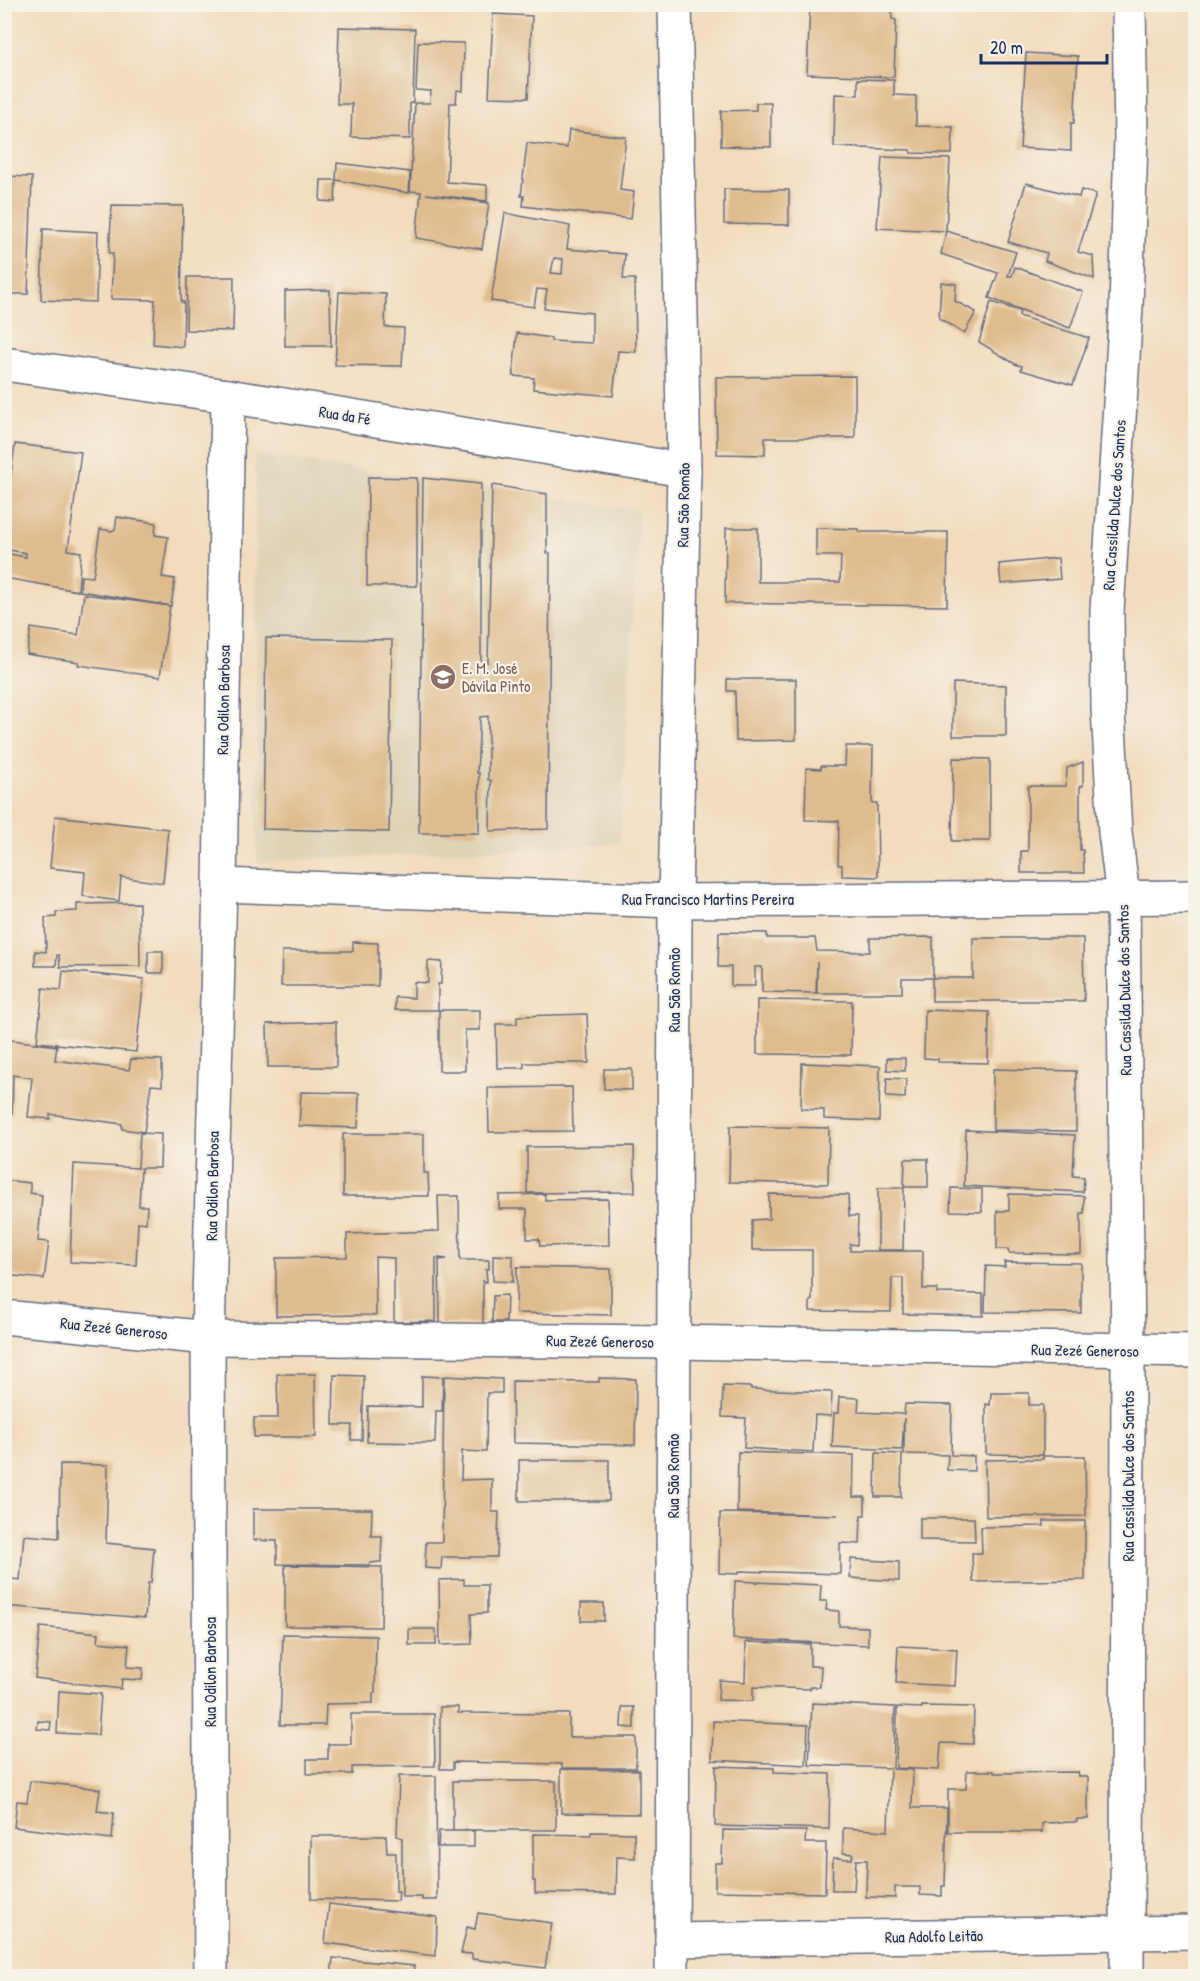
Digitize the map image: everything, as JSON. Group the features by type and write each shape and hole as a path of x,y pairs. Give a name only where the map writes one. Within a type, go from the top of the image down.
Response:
{"street":[{"name":"Rua São Romão","path":"672,1977 675,901 684,470 675,4"},
{"name":"Rua Cassilda Dulce dos Santos","path":"1127,1977 1128,1351 1123,897 1108,720 1107,611 1126,297 1131,139 1129,4"},
{"name":"Rua da Fé","path":"4,364 228,396 684,470"},
{"name":"Rua Odilon Barbosa","path":"211,1977 208,1338 220,885 228,396"},
{"name":"Rua Francisco Martins Pereira","path":"220,885 675,901 1196,897"},
{"name":"Rua Zezé Generoso","path":"4,1317 208,1338 674,1342 1196,1351"},
{"name":"Rua Adolfo Leitão","path":"672,1940 1196,1932"}],"shaded area":[{"name":"E. M. José Dávila Pinto","path":"255,454 639,510 620,844 257,862"}],"building":[{"path":"810,4 892,5 892,19 896,20 894,77 807,74"},
{"path":"493,14 532,16 528,98 489,97"},
{"path":"339,27 415,29 410,139 351,137 352,104 337,104"},
{"path":"418,42 464,43 463,91 457,90 456,103 450,103 447,182 487,185 487,201 426,194 489,203 482,249 416,238 421,192 410,191 415,103 430,103 431,91 416,90"},
{"path":"1026,53 1078,56 1074,123 1071,123 1071,151 1020,148"},
{"path":"858,79 894,80 894,95 916,96 916,126 953,127 952,154 834,147 835,94 858,95"},
{"path":"756,103 771,103 771,147 721,146 721,111 756,110"},
{"path":"569,130 626,137 620,190 634,192 631,219 523,206 524,196 521,196 527,143 567,148"},
{"path":"882,157 950,159 946,231 877,228"},
{"path":"337,163 410,172 409,193 336,180"},
{"path":"4,176 32,177 28,294 4,294"},
{"path":"321,180 336,180 335,202 320,201"},
{"path":"1026,183 1079,197 1081,190 1096,194 1078,252 1093,256 1094,279 1045,261 1047,253 1008,242"},
{"path":"724,189 789,190 789,225 724,224"},
{"path":"112,205 183,206 181,302 184,302 183,347 153,344 155,300 111,299 113,253 109,253"},
{"path":"505,213 570,226 567,249 625,254 623,279 635,279 636,352 618,351 613,396 533,389 534,378 513,376 517,333 551,338 551,341 592,343 592,313 544,308 547,290 537,289 534,307 491,301","holes":["554,258 563,259 562,274 551,273"]},
{"path":"43,229 98,232 96,302 41,300"},
{"path":"946,231 1016,252 1008,276 1012,276 1015,267 1083,292 1070,328 989,298 998,273 941,254"},
{"path":"187,277 234,277 233,331 186,330"},
{"path":"941,282 956,284 955,301 976,312 964,334 939,318"},
{"path":"330,290 331,346 285,346 285,291"},
{"path":"339,292 386,294 385,327 404,328 402,366 335,365"},
{"path":"991,302 1020,311 1019,316 1089,338 1073,385 1021,370 1022,366 979,342"},
{"path":"855,376 855,438 765,438 765,455 717,454 716,377"},
{"path":"15,444 81,452 68,550 81,552 78,591 5,578 10,554 26,557 26,553 4,549 4,524"},
{"path":"368,477 417,478 417,586 367,586"},
{"path":"423,478 481,484 481,662 488,662 492,485 547,494 547,553 550,553 548,829 490,831 491,780 488,780 488,716 480,717 477,773 479,773 479,833 419,833"},
{"path":"117,517 156,523 155,535 168,537 162,577 175,579 171,606 80,591 81,576 93,577 100,529 112,531 115,529"},
{"path":"726,528 758,528 758,582 840,582 841,556 816,556 816,528 859,529 859,532 948,532 947,606 725,603"},
{"path":"1058,558 1060,579 1001,584 999,564"},
{"path":"84,594 170,606 160,677 78,665 79,662 27,654 31,628 78,635"},
{"path":"266,638 392,640 389,832 263,829"},
{"path":"727,679 796,679 796,740 736,741 735,691 727,691"},
{"path":"953,683 1006,685 1006,736 953,736"},
{"path":"846,746 873,746 872,803 877,803 878,877 842,876 842,865 838,865 839,821 805,820 806,768 845,766"},
{"path":"953,758 990,759 990,841 952,841"},
{"path":"1083,762 1083,786 1080,786 1080,850 1083,850 1084,873 1021,873 1021,851 1028,851 1028,786 1066,786 1067,768"},
{"path":"55,816 168,829 163,883 121,877 119,901 83,896 85,872 50,868"},
{"path":"139,903 140,966 60,967 59,955 57,955 56,966 35,966 35,951 46,952 45,918 56,917 56,912 77,911 77,904"},
{"path":"719,932 767,933 767,938 815,938 817,951 870,952 870,938 933,937 933,978 973,978 973,938 1083,938 1084,1001 932,1001 932,978 902,978 902,993 817,993 817,962 816,993 762,992 762,967 755,967 755,986 731,986 731,967 718,967"},
{"path":"353,942 378,943 378,986 281,986 282,951 353,951"},
{"path":"148,951 163,951 163,973 148,973"},
{"path":"428,961 442,962 441,984 438,984 438,1010 395,1010 395,997 414,998 414,982 428,983"},
{"path":"63,971 144,979 136,1052 37,1042 43,988 61,990"},
{"path":"757,1000 852,1001 851,1055 757,1054"},
{"path":"439,1010 480,1010 480,1030 465,1030 465,1071 439,1071"},
{"path":"925,1010 989,1012 988,1063 938,1062 938,1059 924,1058"},
{"path":"587,1014 589,1063 524,1063 524,1068 497,1068 496,1024 517,1024 517,1016"},
{"path":"336,1022 336,1067 268,1067 267,1024"},
{"path":"4,1039 57,1046 55,1060 129,1070 131,1059 162,1060 162,1086 151,1085 144,1132 122,1129 122,1124 50,1114 50,1119 28,1117 32,1078 13,1075 12,1114 4,1113"},
{"path":"887,1058 905,1058 905,1071 887,1070"},
{"path":"802,1063 880,1066 879,1121 824,1119 824,1110 801,1109"},
{"path":"604,1069 632,1069 632,1090 604,1089"},
{"path":"993,1069 1076,1071 1076,1131 993,1130"},
{"path":"887,1078 906,1079 905,1098 886,1097"},
{"path":"572,1087 573,1131 489,1132 488,1088"},
{"path":"301,1092 359,1093 358,1128 299,1126"},
{"path":"730,1126 829,1128 828,1184 729,1182"},
{"path":"966,1130 1075,1135 1073,1176 1084,1177 1083,1192 964,1186"},
{"path":"140,1133 161,1134 160,1168 141,1168 139,1206 147,1206 146,1223 138,1222 136,1265 70,1262 74,1164 138,1168"},
{"path":"343,1134 424,1134 424,1173 428,1173 429,1196 343,1196"},
{"path":"634,1146 635,1192 527,1193 527,1147"},
{"path":"905,1159 928,1159 928,1187 904,1187"},
{"path":"4,1180 30,1183 30,1193 42,1195 38,1241 49,1242 44,1279 4,1275"},
{"path":"878,1188 904,1188 903,1250 878,1250"},
{"path":"951,1188 982,1189 982,1212 950,1211"},
{"path":"545,1194 545,1200 608,1199 609,1245 540,1246 539,1239 527,1239 527,1209 499,1209 499,1195"},
{"path":"769,1194 848,1195 849,1216 858,1216 857,1245 850,1244 850,1251 923,1251 923,1289 937,1289 937,1293 983,1294 983,1316 903,1314 903,1278 892,1278 891,1312 810,1311 812,1250 752,1250 752,1220 769,1219"},
{"path":"1009,1194 1084,1196 1084,1213 1081,1213 1081,1254 1009,1253 1008,1249 997,1249 997,1211 1009,1211"},
{"path":"438,1196 459,1196 460,1260 489,1260 489,1269 486,1269 487,1282 483,1281 483,1324 440,1324 439,1260 447,1259 439,1258 436,1258 436,1321 394,1322 394,1258 375,1257 376,1315 276,1316 276,1258 347,1257 347,1234 439,1231"},
{"path":"493,1255 513,1256 513,1282 493,1281"},
{"path":"1004,1262 1081,1263 1081,1313 985,1312 986,1266 1005,1267"},
{"path":"517,1267 611,1269 611,1315 516,1313"},
{"path":"507,1295 506,1322 492,1322 493,1296"},
{"path":"277,1374 315,1374 316,1437 254,1437 254,1418 278,1418"},
{"path":"334,1375 364,1376 362,1440 351,1440 352,1425 333,1425"},
{"path":"422,1376 443,1377 442,1411 436,1411 435,1443 367,1442 368,1406 422,1407"},
{"path":"444,1376 502,1379 502,1393 487,1393 486,1452 462,1451 461,1480 492,1479 492,1512 499,1512 497,1557 442,1557 441,1569 425,1568 426,1542 442,1542"},
{"path":"599,1378 636,1379 635,1445 513,1443 512,1381 599,1382"},
{"path":"723,1386 832,1392 831,1416 815,1415 813,1452 744,1448 746,1418 722,1417"},
{"path":"991,1393 1029,1393 1029,1405 1043,1405 1043,1455 986,1454 986,1404 990,1405"},
{"path":"839,1397 859,1398 858,1412 904,1414 905,1404 952,1405 951,1455 974,1456 974,1471 947,1470 948,1455 904,1454 904,1418 902,1450 832,1447 834,1413 838,1413"},
{"path":"738,1452 854,1455 853,1497 865,1497 865,1515 861,1515 860,1544 840,1543 840,1574 739,1571 739,1574 719,1573 720,1513 838,1515 737,1512"},
{"path":"876,1453 902,1454 901,1497 875,1497"},
{"path":"1043,1456 1085,1456 1086,1516 986,1517 985,1460 1043,1459"},
{"path":"519,1460 609,1460 609,1501 519,1501"},
{"path":"60,1464 108,1465 106,1543 154,1548 145,1618 4,1606 4,1578 20,1580 24,1535 59,1538"},
{"path":"253,1509 372,1509 371,1536 382,1536 381,1562 370,1563 370,1565 277,1564 277,1541 253,1540"},
{"path":"920,1518 974,1518 975,1541 920,1540"},
{"path":"1044,1521 1085,1521 1085,1580 973,1582 972,1553 982,1553 981,1527 1044,1526"},
{"path":"851,1559 899,1562 899,1581 850,1578"},
{"path":"285,1565 382,1567 381,1627 285,1626"},
{"path":"464,1579 464,1585 487,1585 487,1613 471,1614 472,1644 440,1645 439,1580"},
{"path":"735,1581 821,1585 820,1601 827,1601 826,1610 839,1611 839,1626 868,1627 868,1645 733,1639"},
{"path":"581,1603 604,1603 604,1621 581,1621"},
{"path":"40,1627 99,1633 98,1642 129,1645 127,1667 143,1668 142,1680 122,1679 121,1689 35,1678"},
{"path":"409,1629 436,1629 436,1645 409,1645"},
{"path":"283,1634 376,1636 373,1703 326,1704 325,1725 280,1725"},
{"path":"746,1642 810,1644 810,1666 821,1666 820,1687 810,1687 810,1689 753,1687 753,1701 718,1700 719,1680 745,1682"},
{"path":"898,1646 957,1649 955,1686 896,1683"},
{"path":"59,1691 101,1694 98,1735 57,1733"},
{"path":"812,1703 895,1707 893,1769 913,1770 912,1808 947,1808 945,1886 942,1886 942,1896 920,1895 920,1887 895,1887 895,1898 866,1897 867,1860 856,1860 854,1890 832,1890 833,1858 852,1859 853,1854 843,1853 843,1828 888,1831 890,1768 809,1765"},
{"path":"922,1706 974,1707 973,1744 941,1743 939,1770 896,1768 897,1707 922,1708"},
{"path":"440,1707 458,1707 458,1713 569,1714 569,1737 636,1737 636,1768 562,1768 562,1764 453,1762 453,1769 440,1769"},
{"path":"622,1707 634,1707 634,1728 621,1727"},
{"path":"351,1714 434,1714 435,1766 352,1767 352,1774 307,1774 307,1759 328,1759 328,1744 351,1744"},
{"path":"38,1721 51,1722 50,1730 37,1729"},
{"path":"713,1721 808,1725 806,1765 712,1760"},
{"path":"716,1766 774,1768 774,1772 830,1774 829,1829 715,1826"},
{"path":"561,1769 639,1770 639,1814 561,1813"},
{"path":"967,1771 1078,1772 1079,1777 1088,1777 1088,1819 1077,1819 1077,1822 1042,1823 1042,1832 948,1832 948,1789 966,1789"},
{"path":"399,1776 436,1776 437,1900 402,1897 402,1838 397,1836"},
{"path":"30,1781 100,1789 97,1811 114,1813 112,1839 14,1827 17,1801 27,1802"},
{"path":"453,1781 556,1781 556,1830 453,1830"},
{"path":"723,1830 806,1831 805,1843 826,1843 825,1893 715,1891 715,1863 722,1863"},
{"path":"439,1831 474,1831 474,1847 438,1847"},
{"path":"591,1832 634,1833 635,1858 617,1857 616,1894 535,1893 533,1834 591,1835"},
{"path":"311,1836 386,1836 387,1853 396,1853 398,1901 311,1899"},
{"path":"329,1904 437,1917 436,1956 325,1943"},
{"path":"478,1913 552,1923 545,1968 472,1959 472,1954 461,1953 467,1927 475,1929"},
{"path":"333,1958 414,1966 413,1976 331,1976"},
{"path":"733,1971 829,1972 829,1976 733,1976"},
{"path":"963,1972 1085,1973 1085,1976 963,1976"},
{"path":"933,1973 958,1973 958,1976 933,1976"}],"place":[{"name":"E. M. José Dávila Pinto","path":"443,677"}]}
